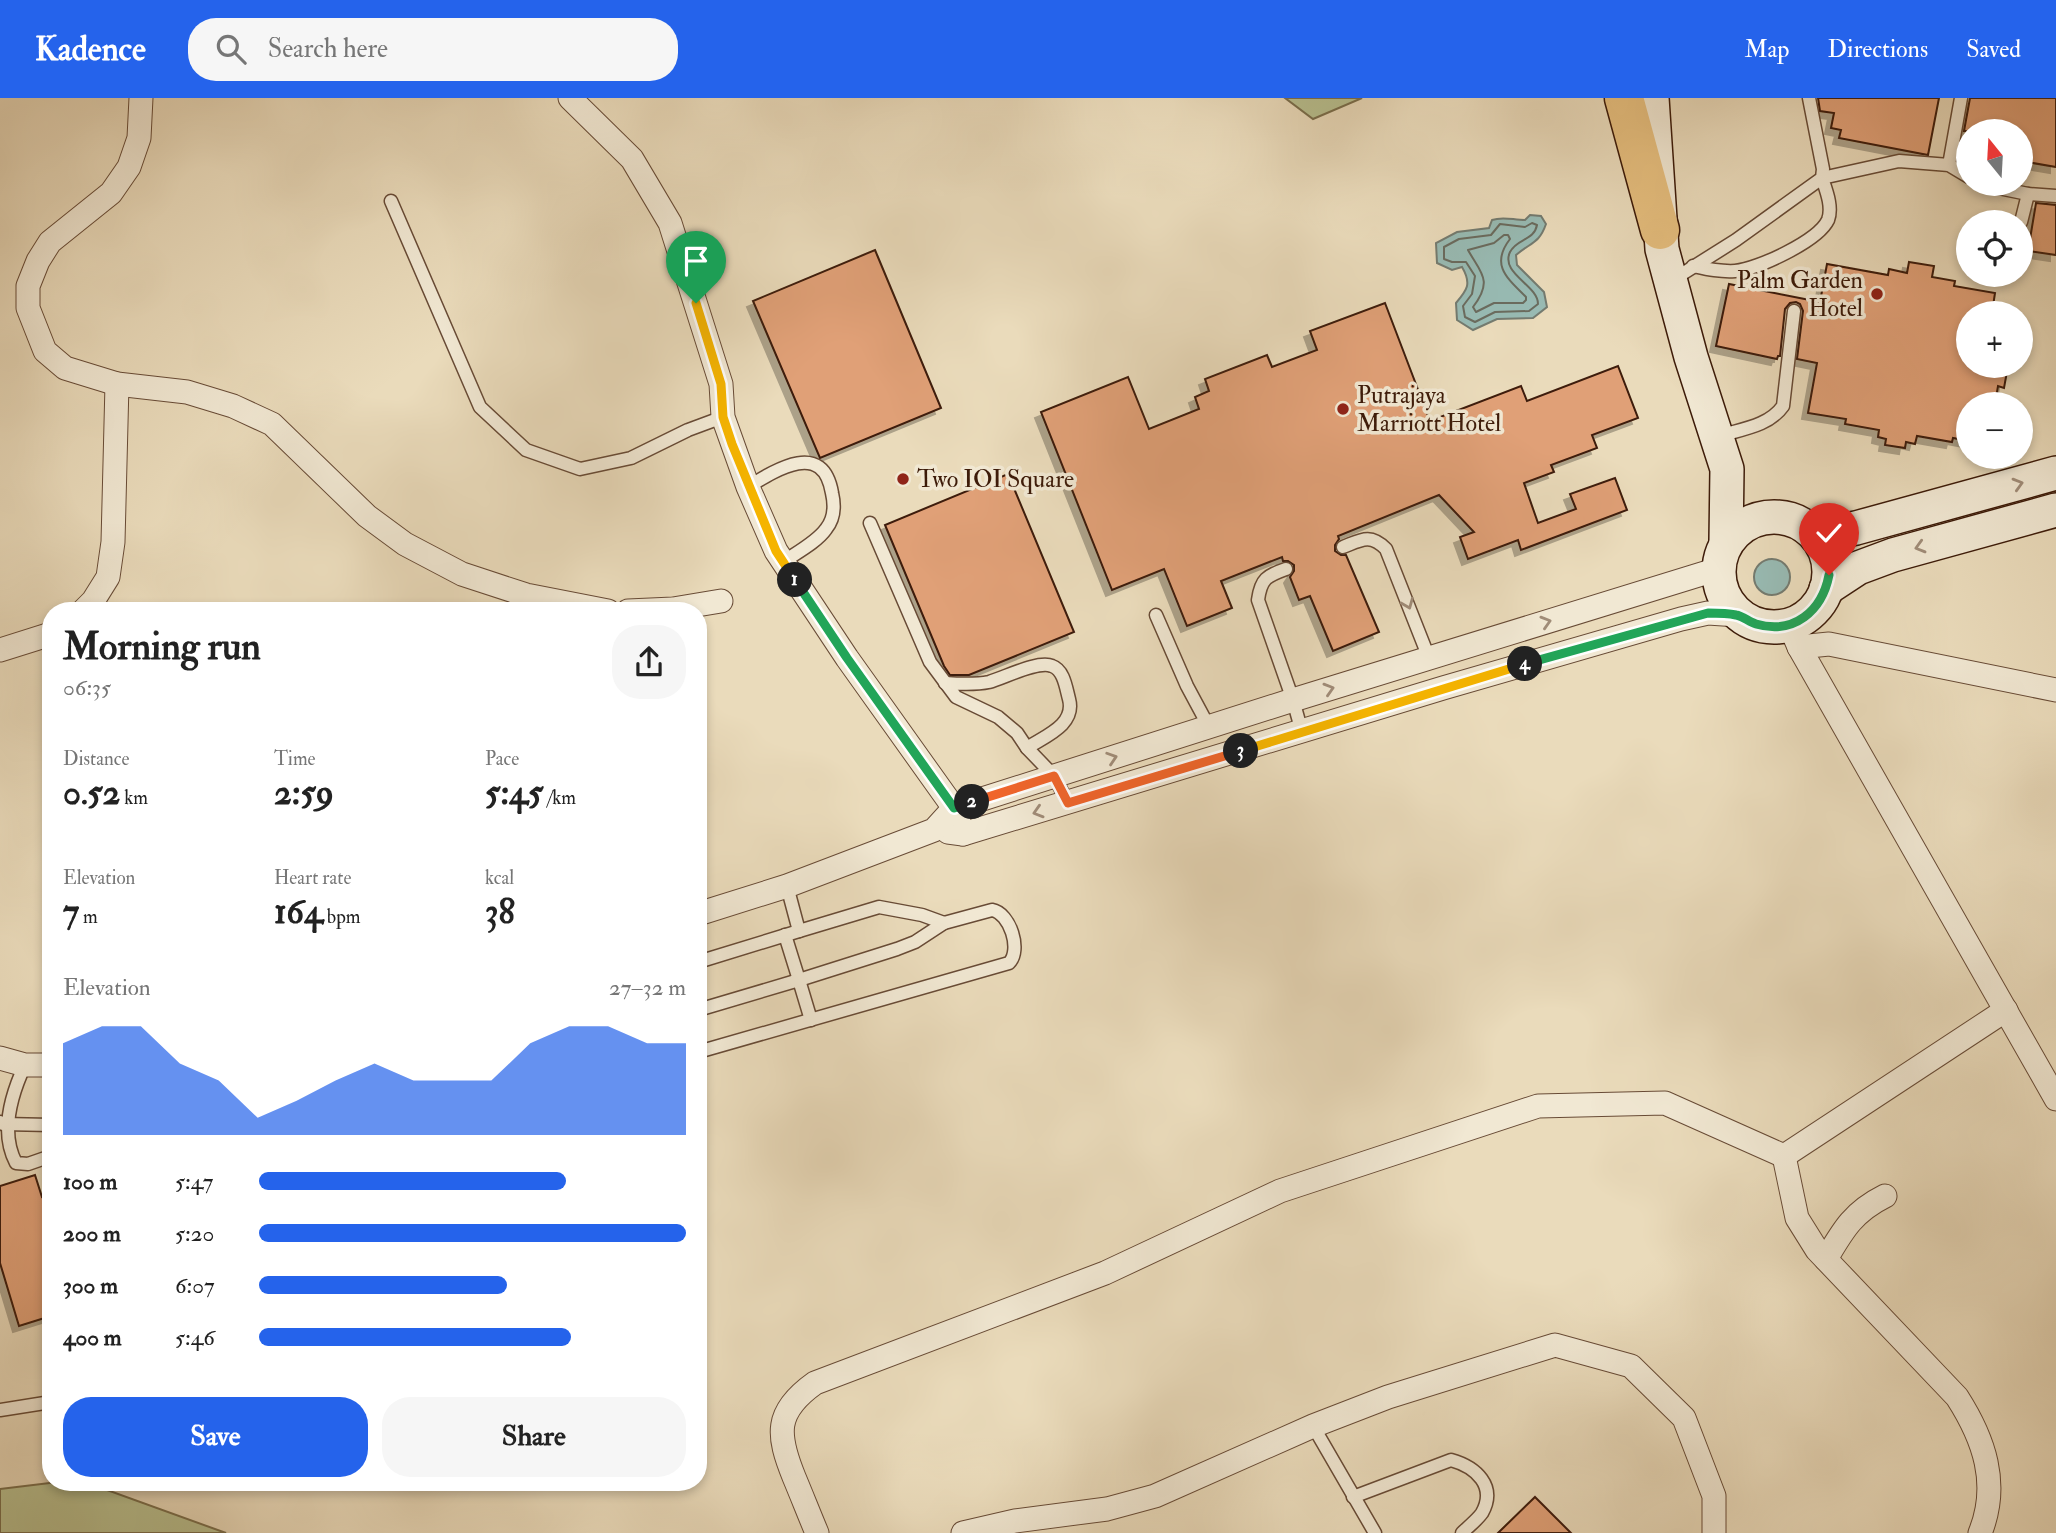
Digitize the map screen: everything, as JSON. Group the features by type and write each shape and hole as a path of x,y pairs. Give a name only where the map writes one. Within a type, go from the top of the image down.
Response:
{"highway":[{"path":"1623,98 1660,230"}],"street":[{"path":"141,98 139,138 129,167 111,193 50,242 38,261 28,286 28,308 45,351 65,368 117,384 187,392 233,406 272,424 367,516 405,544 462,574 526,595 562,602"},
{"path":"570,98 632,159 670,223 721,384 723,417 748,487 776,551 847,658 954,808 963,834"},
{"path":"1652,98 1660,230 1682,273 1691,357 1727,469 1722,556 1723,594 1738,615 1754,624 1794,636 2056,690"},
{"path":"92,602 108,577 113,542 117,384"},
{"path":"1727,469 1754,496 1783,517 1807,527 1824,548 1829,575 1826,589 1812,611 1801,620 1794,636"},
{"path":"1816,536 1856,528 2056,473"},
{"path":"1826,589 1857,568 1893,555 2056,510"},
{"path":"707,911 787,886 934,830 954,808 1429,658 1722,556 1743,525 1762,517 1783,517"},
{"path":"707,603 721,601"},
{"path":"934,830 963,834 1681,619 1708,613 1738,615"},
{"path":"1794,636 2056,1099"},
{"path":"0,650 42,637"},
{"path":"1784,1156 2006,1010"},
{"path":"0,1058 25,1065 42,1065"},
{"path":"817,1533 783,1449 781,1429 787,1411 799,1394 815,1383 1105,1273 1280,1191 1538,1106 1665,1103 1784,1156"},
{"path":"1784,1156 1797,1218 1826,1259 1957,1397 1974,1424 1984,1455 1990,1490 1980,1533"},
{"path":"1826,1259 1853,1217 1885,1196"},
{"path":"963,1533 1015,1521 1107,1509 1155,1496 1313,1426 1388,1397 1555,1345 1631,1366 1684,1418 1714,1496 1714,1533"}],"lane":[{"path":"1682,273 1738,271 1794,248 1819,232 1828,218 1830,205 1822,178 1823,170 1809,98"},
{"path":"1949,166 1961,98"},
{"path":"1682,273 1735,240 1822,178 1899,161 1949,166 1956,170"},
{"path":"2034,194 2056,195"},
{"path":"391,201 481,407 526,450 580,468 631,458 688,430 723,417"},
{"path":"1716,437 1763,423 1776,416 1783,406 1794,311"},
{"path":"748,487 788,464 807,462 820,466 830,479 834,515 826,531 783,562"},
{"path":"870,523 930,662 956,697 998,717 1017,733 1027,748 1054,776 1068,803"},
{"path":"1343,547 1364,539 1377,540 1386,549 1429,658"},
{"path":"1286,569 1269,576 1260,585 1258,600 1302,732"},
{"path":"1156,615 1187,686 1209,727"},
{"path":"945,682 987,682 1041,665 1053,666 1062,674 1072,708 1067,720 1027,748"},
{"path":"787,886 799,931"},
{"path":"707,959 879,907 922,915 944,923"},
{"path":"707,1007 897,949 915,942 944,923 992,910 1000,911 1006,917 1016,950 1015,957 1009,963 707,1049"},
{"path":"785,935 811,1020"},
{"path":"25,1065 1,1123 7,1152 16,1163 28,1164 42,1159"},
{"path":"1,1123 42,1125"},
{"path":"0,1410 42,1403"},
{"path":"1313,1426 1375,1533"},
{"path":"1353,1497 1451,1460 1464,1464 1478,1472 1487,1486 1487,1498 1481,1514 1462,1533"}],"green space":[{"path":"1285,98 1362,98 1313,119"},
{"path":"42,1484 42,1491 110,1491 226,1533 0,1533 0,1489"}],"water":[{"path":"1530,215 1541,216 1546,224 1537,239 1516,255 1517,265 1544,292 1547,307 1533,318 1497,319 1473,330 1457,320 1456,303 1467,286 1465,273 1462,267 1452,270 1437,263 1436,243 1457,232 1489,228 1492,220 1525,220"},
{"path":"1772,559 1784,565 1790,577 1784,589 1772,595 1760,589 1754,577 1760,565"}],"building":[{"path":"1818,98 1939,98 1928,155 1839,138 1841,130 1831,128 1834,113 1820,111"},
{"path":"1970,98 2056,98 2056,167 2034,163 2034,119 1966,119"},
{"path":"2036,203 2056,205 2056,255 2033,252"},
{"path":"875,250 941,408 820,458 753,301"},
{"path":"1909,262 1934,266 1932,277 1955,281 1956,287 1995,293 1994,301 1956,301 1956,378 2006,378 2004,388 1998,386 1997,392 1956,392 1956,439 1953,438 1952,442 1917,436 1915,444 1906,442 1905,448 1885,445 1886,439 1878,437 1879,430 1845,424 1846,419 1808,413 1817,363 1797,359 1803,311 1796,302 1790,303 1785,309 1780,356 1777,359 1716,346 1729,284 1820,302 1827,264 1888,275 1889,269 1907,273"},
{"path":"1385,303 1430,421 1521,386 1527,401 1618,366 1638,418 1592,435 1597,448 1551,465 1554,472 1524,483 1538,523 1576,509 1570,494 1615,478 1627,510 1521,550 1518,540 1468,559 1460,537 1474,532 1439,495 1338,536 1335,551 1346,555 1379,632 1333,651 1310,596 1299,600 1290,577 1294,565 1283,561 1282,557 1221,581 1232,608 1187,626 1164,569 1112,590 1041,412 1128,377 1149,429 1199,409 1195,397 1209,391 1205,379 1267,355 1272,367 1317,350 1310,331"},
{"path":"1008,474 1074,632 969,675 950,675 885,525"},
{"path":"35,1175 42,1197 42,1319 19,1326 0,1263 0,1186"},
{"path":"1535,1497 1571,1533 1498,1533"}],"place":[{"name":"Palm Garden Hotel","path":"1877,294"},
{"name":"Putrajaya Marriott Hotel","path":"1343,409"},
{"name":"Two IOI Square","path":"903,479"}],"route":[{"path":"696,303 721,384 723,417 748,487 776,551 847,658 954,808 1054,776 1068,803 1443,688 1708,613 1738,615 1754,624 1771,627 1789,624 1801,620 1812,611 1826,589 1829,575"}]}
